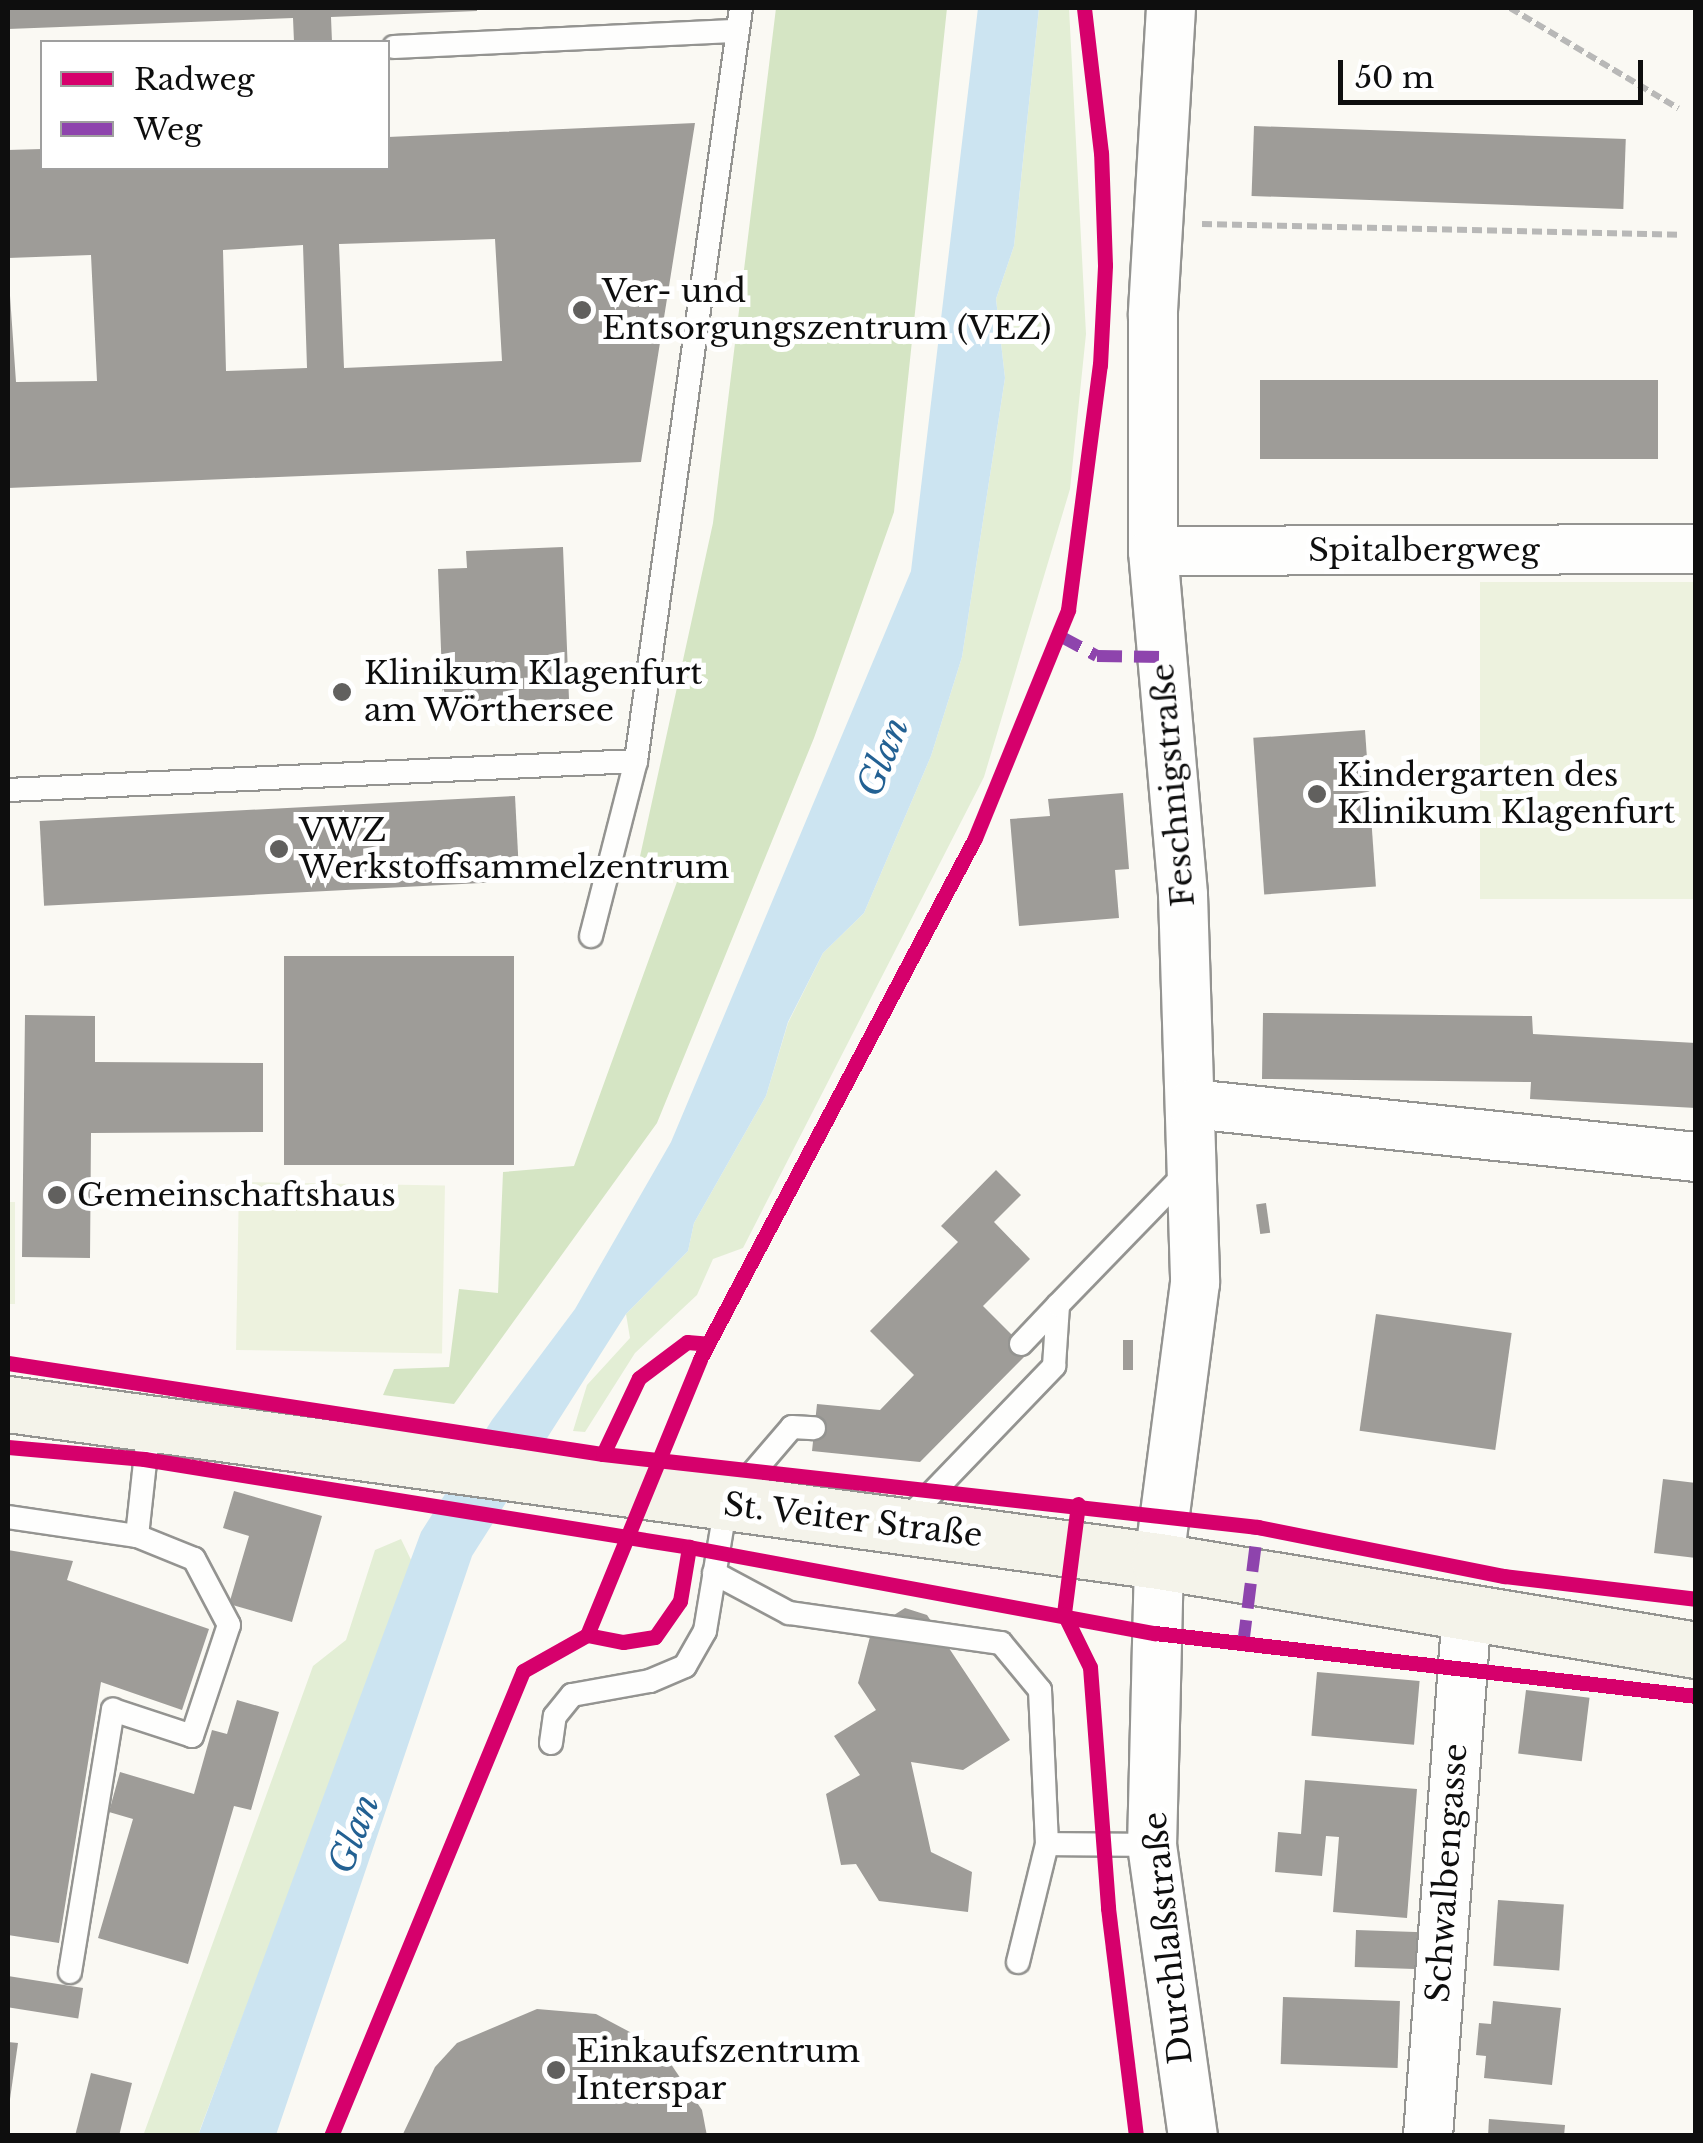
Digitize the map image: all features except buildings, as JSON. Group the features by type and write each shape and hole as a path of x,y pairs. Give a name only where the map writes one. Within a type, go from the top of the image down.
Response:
{"main road":[{"name":"St. Veiter Straße","path":"8,1404 1159,1561 1696,1650"}],"street":[{"name":"Feschnigstraße","path":"1159,1561 1194,1283 1195,1164 1183,895 1153,551 1158,223 1172,8"},
{"name":"Spitalbergweg","path":"1153,551 1696,548"},
{"path":"1192,1104 1696,1157"},
{"name":"Durchlaßstraße","path":"1159,1561 1152,1845 1193,2136"},
{"name":"Schwalbengasse","path":"1428,2136 1467,1611"}],"lane":[{"path":"394,47 740,19 636,761 591,936"},
{"path":"8,790 636,761"},
{"path":"1021,1344 1195,1164"},
{"path":"900,1526 1054,1366 1058,1305"},
{"path":"137,1536 149,1425"},
{"path":"551,1743 555,1716 572,1696 650,1681 684,1666 705,1630 726,1504 792,1427 814,1428"},
{"path":"8,1517 137,1536 194,1559 229,1625 192,1736 113,1710 70,1972"},
{"path":"714,1573 789,1613 1001,1643 1040,1690 1047,1844 1018,1962"},
{"path":"1047,1844 1152,1845"}],"path":[{"path":"1510,8 1678,108"},
{"path":"1158,223 1680,235"}],"green space":[{"path":"776,8 947,8 894,512 814,738 657,1123 454,1404 383,1395 394,1369 449,1367 459,1289 498,1293 503,1172 574,1166 678,879 639,861 713,523"},
{"path":"1039,8 1069,8 1086,334 1070,489 984,777 743,1248 713,1259 697,1295 635,1353 585,1432 573,1431 587,1385 630,1338 626,1314 688,1251 694,1223 766,1096 788,1023 823,953 864,913 931,756 962,657 1005,378 996,299 1014,246"},
{"path":"1480,582 1695,582 1695,899 1480,899"},
{"path":"239,1182 445,1186 442,1354 236,1350"},
{"path":"8,1202 15,1202 15,1304 8,1304"},
{"path":"401,1539 413,1564 198,2135 143,2136 313,1666 346,1640 375,1550"}],"water":[{"name":"Glan","path":"978,8 1039,8 1014,246 996,299 1005,378 962,657 931,756 864,913 823,953 788,1022 766,1096 694,1223 688,1251 626,1314 472,1556 276,2135 198,2136 421,1532 492,1420 575,1309 671,1142 911,571"}],"marked path":[{"path":"1058,635 1097,656 1163,657"},
{"path":"1243,1645 1258,1527"}],"cycle path":[{"path":"331,2136 523,1671 587,1635 700,1359 975,838 1068,610 1100,365 1105,265 1101,153 1084,8"},
{"path":"603,1454 639,1378 687,1342 708,1344"},
{"path":"8,1363 603,1454 1258,1527 1504,1576 1696,1599"},
{"path":"8,1447 144,1459 689,1547 1155,1633 1696,1696"},
{"path":"1078,1504 1064,1614 1090,1667 1108,1908 1136,2136"},
{"path":"587,1635 623,1642 655,1637 680,1601 689,1547"}],"place":[{"name":"Ver- und Entsorgungszentrum (VEZ)","path":"582,310"},
{"name":"Klinikum Klagenfurt am Wörthersee","path":"342,692"},
{"name":"Kindergarten des Klinikum Klagenfurt","path":"1317,794"},
{"name":"VWZ Werkstoffsammelzentrum","path":"279,849"},
{"name":"Gemeinschaftshaus","path":"57,1195"},
{"name":"Einkaufszentrum Interspar","path":"556,2070"}]}
